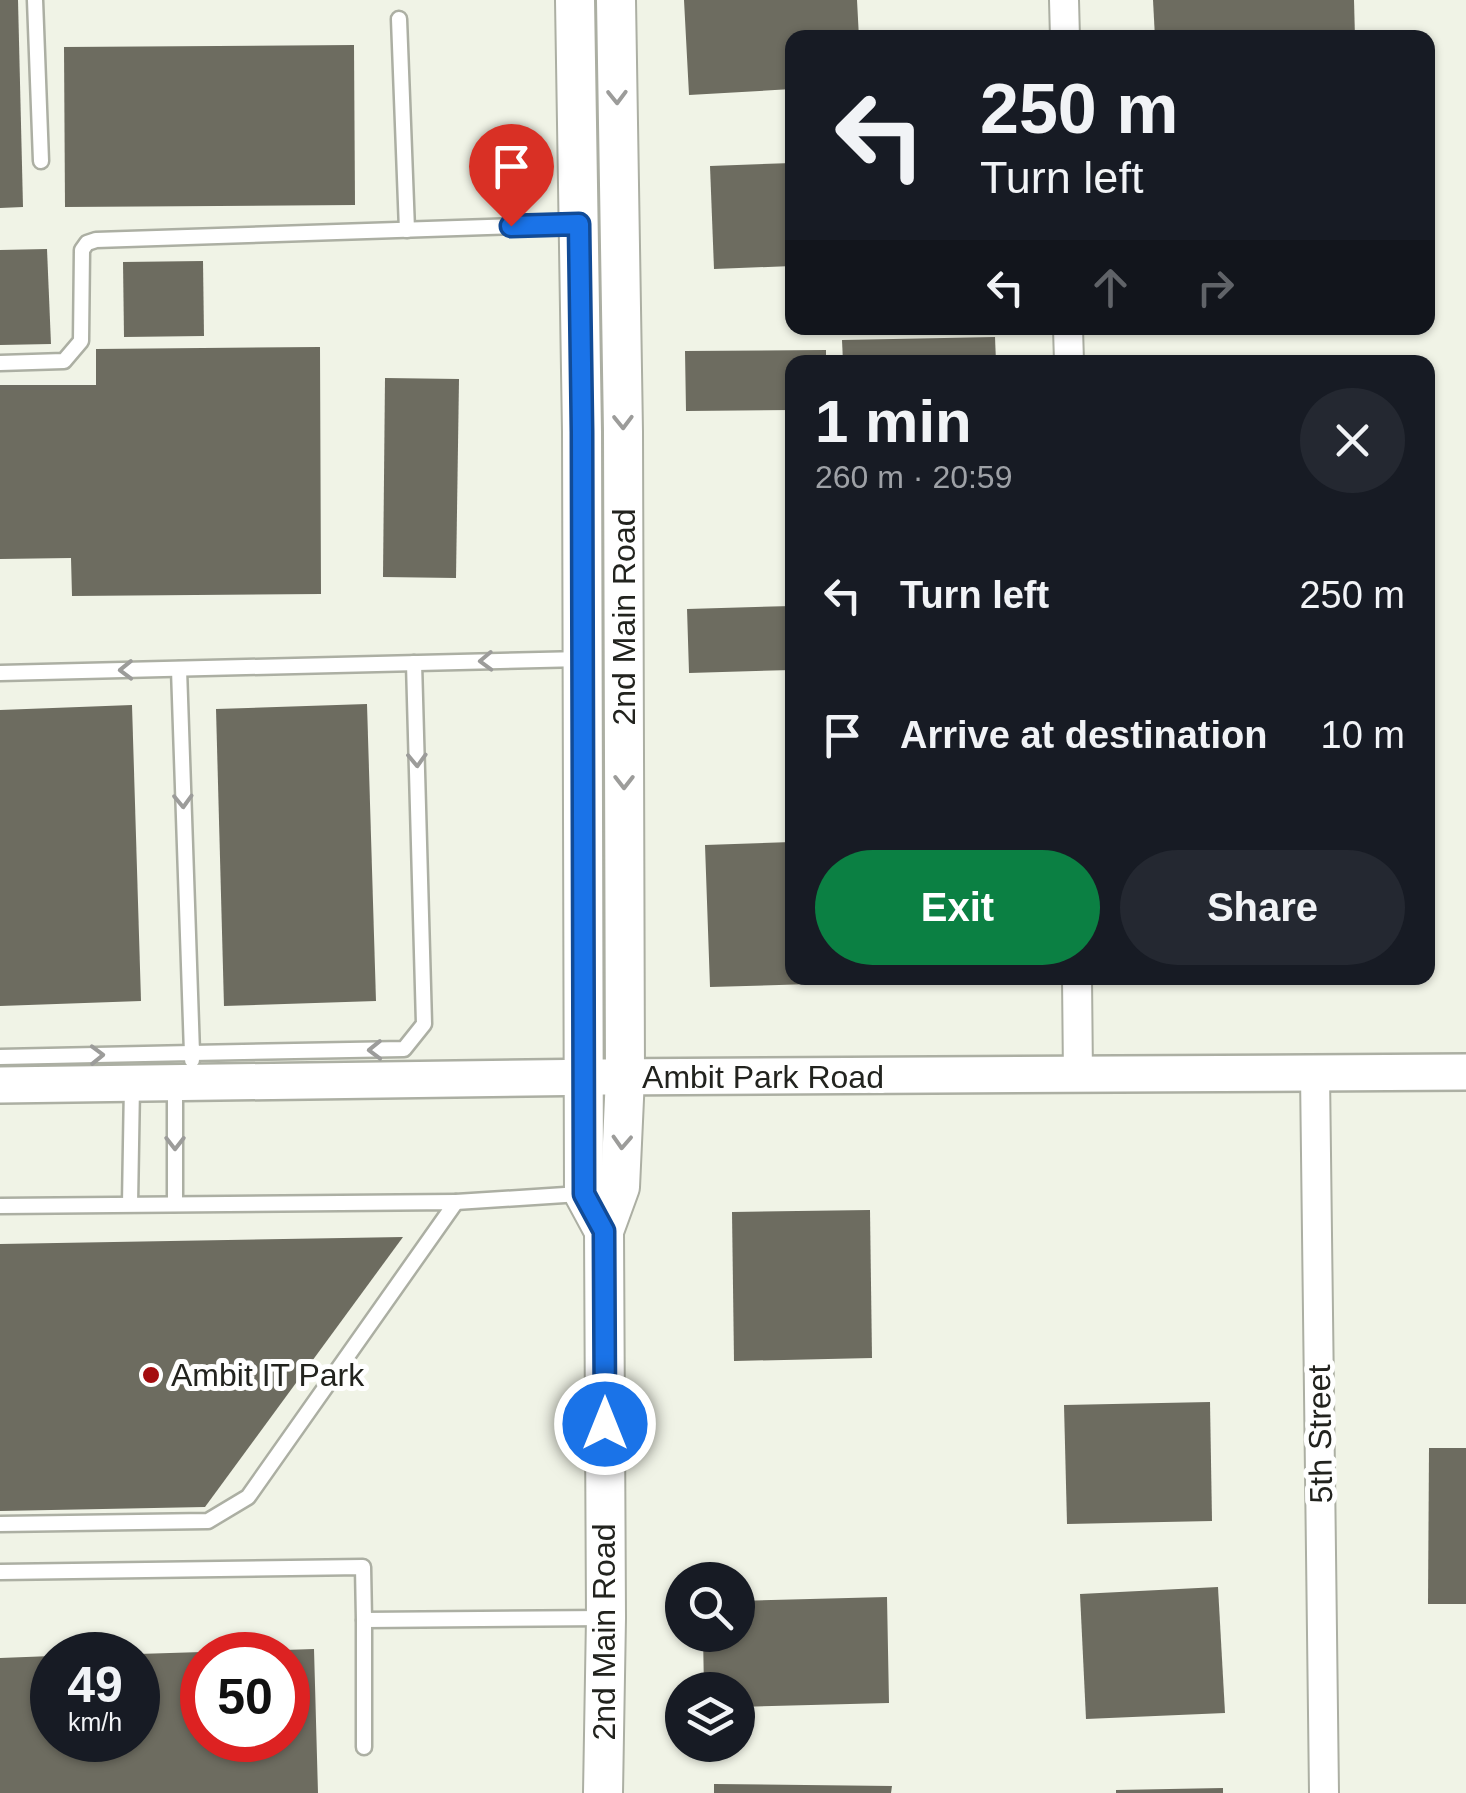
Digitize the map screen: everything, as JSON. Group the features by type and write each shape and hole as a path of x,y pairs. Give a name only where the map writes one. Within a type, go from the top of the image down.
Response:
{"main road":[{"name":"2nd Main Road","path":"575,0 583,658 584,1194 604,1231"},
{"name":"2nd Main Road","path":"603,1793 604,1231 620,1187 625,1078 623,451 616,0"}],"street":[{"path":"1064,0 1064,30"},
{"path":"1077,985 1078,1076"},
{"name":"Ambit Park Road","path":"0,1085 132,1083 186,1073 625,1078 1466,1072"},
{"name":"5th Street","path":"1315,1074 1324,1793"}],"lane":[{"path":"35,0 42,161"},
{"path":"399,19 407,230"},
{"path":"0,363 64,361 80,341 82,250 96,240 579,224"},
{"path":"0,673 583,658"},
{"path":"0,1057 186,1073 404,1050 424,1024 414,663"},
{"path":"175,1204 186,1073 179,669"},
{"path":"130,1204 132,1083"},
{"path":"0,1206 456,1202 584,1194"},
{"path":"0,1524 208,1520 248,1497 456,1202"},
{"path":"0,1572 363,1566 364,1747"},
{"path":"364,1620 606,1618"}],"building":[{"path":"0,0 18,0 23,207 0,208"},
{"path":"684,0 857,0 859,30 785,30 785,89 689,95"},
{"path":"1153,0 1354,0 1355,30 1155,30"},
{"path":"354,45 355,205 65,207 64,47"},
{"path":"785,163 785,266 714,269 710,166"},
{"path":"47,249 51,344 0,345 0,250"},
{"path":"203,261 204,336 124,337 123,262"},
{"path":"995,337 996,355 843,355 842,340"},
{"path":"320,347 321,594 72,596 71,558 0,559 0,385 96,385 96,349"},
{"path":"826,350 826,355 785,355 785,410 686,411 685,351"},
{"path":"385,378 459,379 456,578 383,577"},
{"path":"785,606 785,670 689,673 687,609"},
{"path":"367,704 376,1001 224,1006 216,709"},
{"path":"132,705 141,1001 0,1006 0,710"},
{"path":"785,842 785,985 710,987 705,845"},
{"path":"870,1210 872,1358 734,1361 732,1212"},
{"name":"Ambit IT Park","path":"403,1237 205,1507 0,1511 0,1244"},
{"path":"1210,1402 1212,1521 1067,1524 1064,1405"},
{"path":"1429,1448 1466,1448 1466,1604 1428,1604"},
{"path":"1218,1587 1225,1713 1086,1719 1080,1594"},
{"path":"887,1597 889,1703 755,1707 755,1672 704,1672 703,1652 755,1652 755,1601"},
{"path":"310,1649 314,1649 318,1793 0,1793 0,1658 30,1657 30,1762 160,1762 160,1653 180,1653 180,1762 310,1762"},
{"path":"714,1784 892,1786 891,1793 714,1793"},
{"path":"1223,1788 1223,1793 1116,1793 1116,1790"}],"place":[{"name":"Ambit IT Park","path":"151,1375"}],"route":[{"path":"511,226 579,224 584,1194 604,1231 605,1424"}]}
